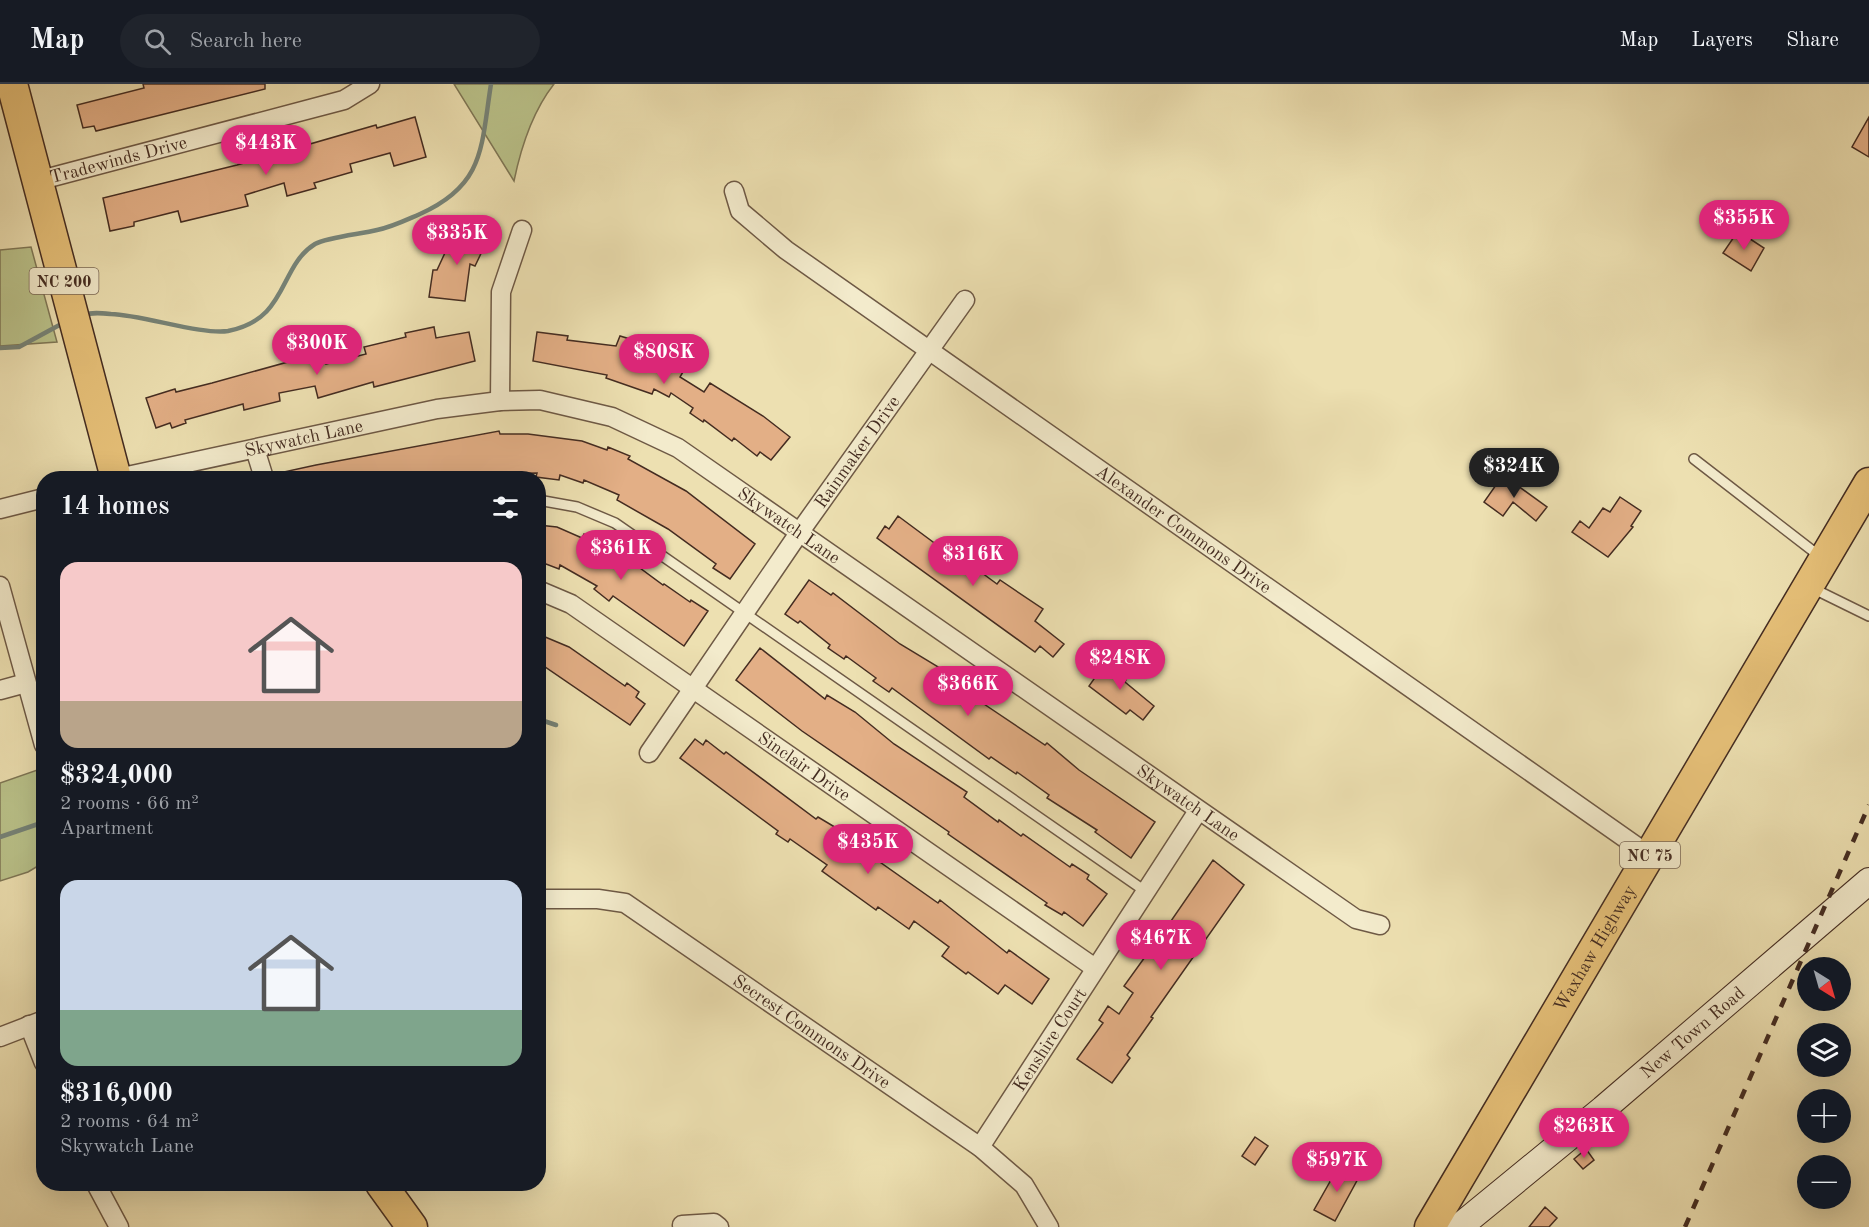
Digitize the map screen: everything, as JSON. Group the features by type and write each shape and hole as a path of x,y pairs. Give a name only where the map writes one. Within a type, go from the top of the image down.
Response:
{"main road":[{"name":"NC 200","path":"12,84 115,471"},
{"name":"Waxhaw Highway","path":"1430,1227 1869,483"},
{"name":"New Town Road","path":"1459,1227 1603,1109 1869,881"},
{"path":"386,1191 412,1227"}],"street":[{"name":"Tradewinds Drive","path":"37,181 344,100 370,84"},
{"name":"Alexander Commons Drive","path":"734,191 740,211 786,250 1649,855"},
{"path":"500,401 501,292 522,230"},
{"name":"Rainmaker Drive","path":"649,753 799,533 930,353 965,300"},
{"name":"Skywatch Lane","path":"149,471 437,409 500,401 540,400 612,417 678,448 1356,919 1380,925"},
{"path":"255,448 262,471"},
{"path":"0,509 36,500"},
{"path":"0,586 36,717"},
{"name":"Sinclair Drive","path":"546,593 571,604 1095,968"},
{"path":"0,690 26,683"},
{"name":"Kenshire Court","path":"980,1148 1198,811"},
{"name":"Secrest Commons Drive","path":"546,899 598,899 625,903 980,1148 1024,1185 1049,1227"},
{"path":"0,1037 36,1022"},
{"path":"100,1191 119,1227"},
{"path":"682,1225 714,1223 719,1227"}],"lane":[{"path":"1694,459 1823,559"},
{"path":"546,501 577,507 615,523 1145,891"},
{"path":"1808,586 1869,616"}],"green space":[{"path":"454,84 554,84 539,106 528,130 514,181"},
{"path":"31,247 57,342 0,346 0,250"},
{"path":"36,770 36,867 0,881 0,783"}],"building":[{"path":"143,84 265,84 265,89 96,131 94,126 83,128 77,105 144,88"},
{"path":"415,117 426,157 394,166 390,153 350,164 352,172 314,183 316,188 287,196 284,183 245,195 248,206 181,222 178,211 134,222 134,226 110,231 103,198 237,165 376,125 377,128"},
{"path":"1869,117 1869,157 1852,147"},
{"path":"457,227 487,241 475,266 470,264 465,301 429,297 433,270 437,270"},
{"path":"1738,231 1764,248 1751,271 1723,253"},
{"path":"434,327 436,338 469,332 475,361 374,387 373,382 318,398 315,386 279,393 280,401 244,410 243,404 185,420 186,423 172,428 170,423 156,428 146,398 175,389 176,392 212,383 324,352 326,364 366,354 364,347 406,337 405,333"},
{"path":"537,332 568,336 567,340 616,346 620,336 653,346 687,365 680,377 704,392 710,383 763,416 790,437 771,460 760,452 757,456 734,438 732,441 704,420 703,422 690,413 693,408 671,393 669,397 654,389 652,394 606,378 607,375 533,361"},
{"path":"499,431 500,434 528,434 582,441 607,450 608,447 630,456 628,459 686,491 755,544 730,579 713,568 716,564 668,529 617,500 619,495 584,480 583,483 560,475 559,480 546,478 546,471 288,471"},
{"path":"1503,475 1547,507 1536,521 1513,502 1503,516 1484,502"},
{"path":"1620,497 1641,511 1631,526 1633,527 1608,557 1572,532 1580,521 1589,528 1603,508 1610,512"},
{"path":"898,516 960,562 963,559 997,584 1000,580 1043,609 1035,621 1064,644 1053,657 1040,646 1035,652 877,538 885,526 889,529"},
{"path":"546,526 557,527 582,538 584,534 620,554 623,549 639,560 636,565 663,585 708,611 684,646 613,596 609,601 594,589 597,586 560,565 559,569 546,564"},
{"path":"809,580 831,595 833,593 900,644 945,671 969,689 966,692 1045,745 1047,743 1079,770 1155,822 1131,858 1095,832 1097,830 1047,798 1049,795 1017,772 1016,774 991,757 989,759 892,688 889,692 873,681 876,678 846,656 844,659 828,648 830,645 800,621 798,623 785,614"},
{"path":"546,637 569,647 625,686 627,683 639,692 636,697 645,704 630,725 546,667"},
{"path":"760,648 825,699 827,695 855,712 894,744 967,792 964,797 998,822 999,820 1021,836 1023,834 1070,867 1072,864 1089,875 1087,879 1107,894 1083,926 1064,912 1062,915 1045,905 1047,903 948,834 949,832 802,731 736,680"},
{"path":"1108,659 1121,668 1117,673 1126,680 1125,682 1154,706 1143,720 1130,710 1126,714 1089,686"},
{"path":"695,739 703,745 706,740 724,754 726,752 816,819 818,817 848,835 872,852 870,855 938,903 940,900 1007,953 1009,950 1049,979 1032,1004 1005,985 998,994 968,972 966,974 942,956 949,947 914,921 909,929 878,907 876,910 822,871 827,865 790,839 788,842 776,834 778,831 680,758"},
{"path":"1213,860 1244,885 1151,1017 1153,1018 1127,1055 1130,1058 1112,1083 1077,1059 1103,1023 1099,1020 1108,1006 1119,1014 1133,993 1124,986 1150,950 1148,948 1157,935 1160,937"},
{"path":"1255,1137 1268,1146 1255,1165 1242,1156"},
{"path":"1586,1149 1594,1160 1583,1169 1574,1159"},
{"path":"1340,1164 1360,1175 1335,1221 1314,1210"},
{"path":"1545,1207 1557,1218 1549,1227 1529,1227"}],"waterway":[{"path":"83,315 90,313 124,315 188,328 217,331 228,331 248,325 262,316 273,304 294,266 315,244 328,239 394,225 441,203 457,190 468,177 476,162 485,127 491,84"},
{"path":"0,348 19,347 65,322"},
{"path":"546,722 556,725"},
{"path":"0,837 36,825"}],"railway":[{"path":"1685,1227 1869,805"}]}
